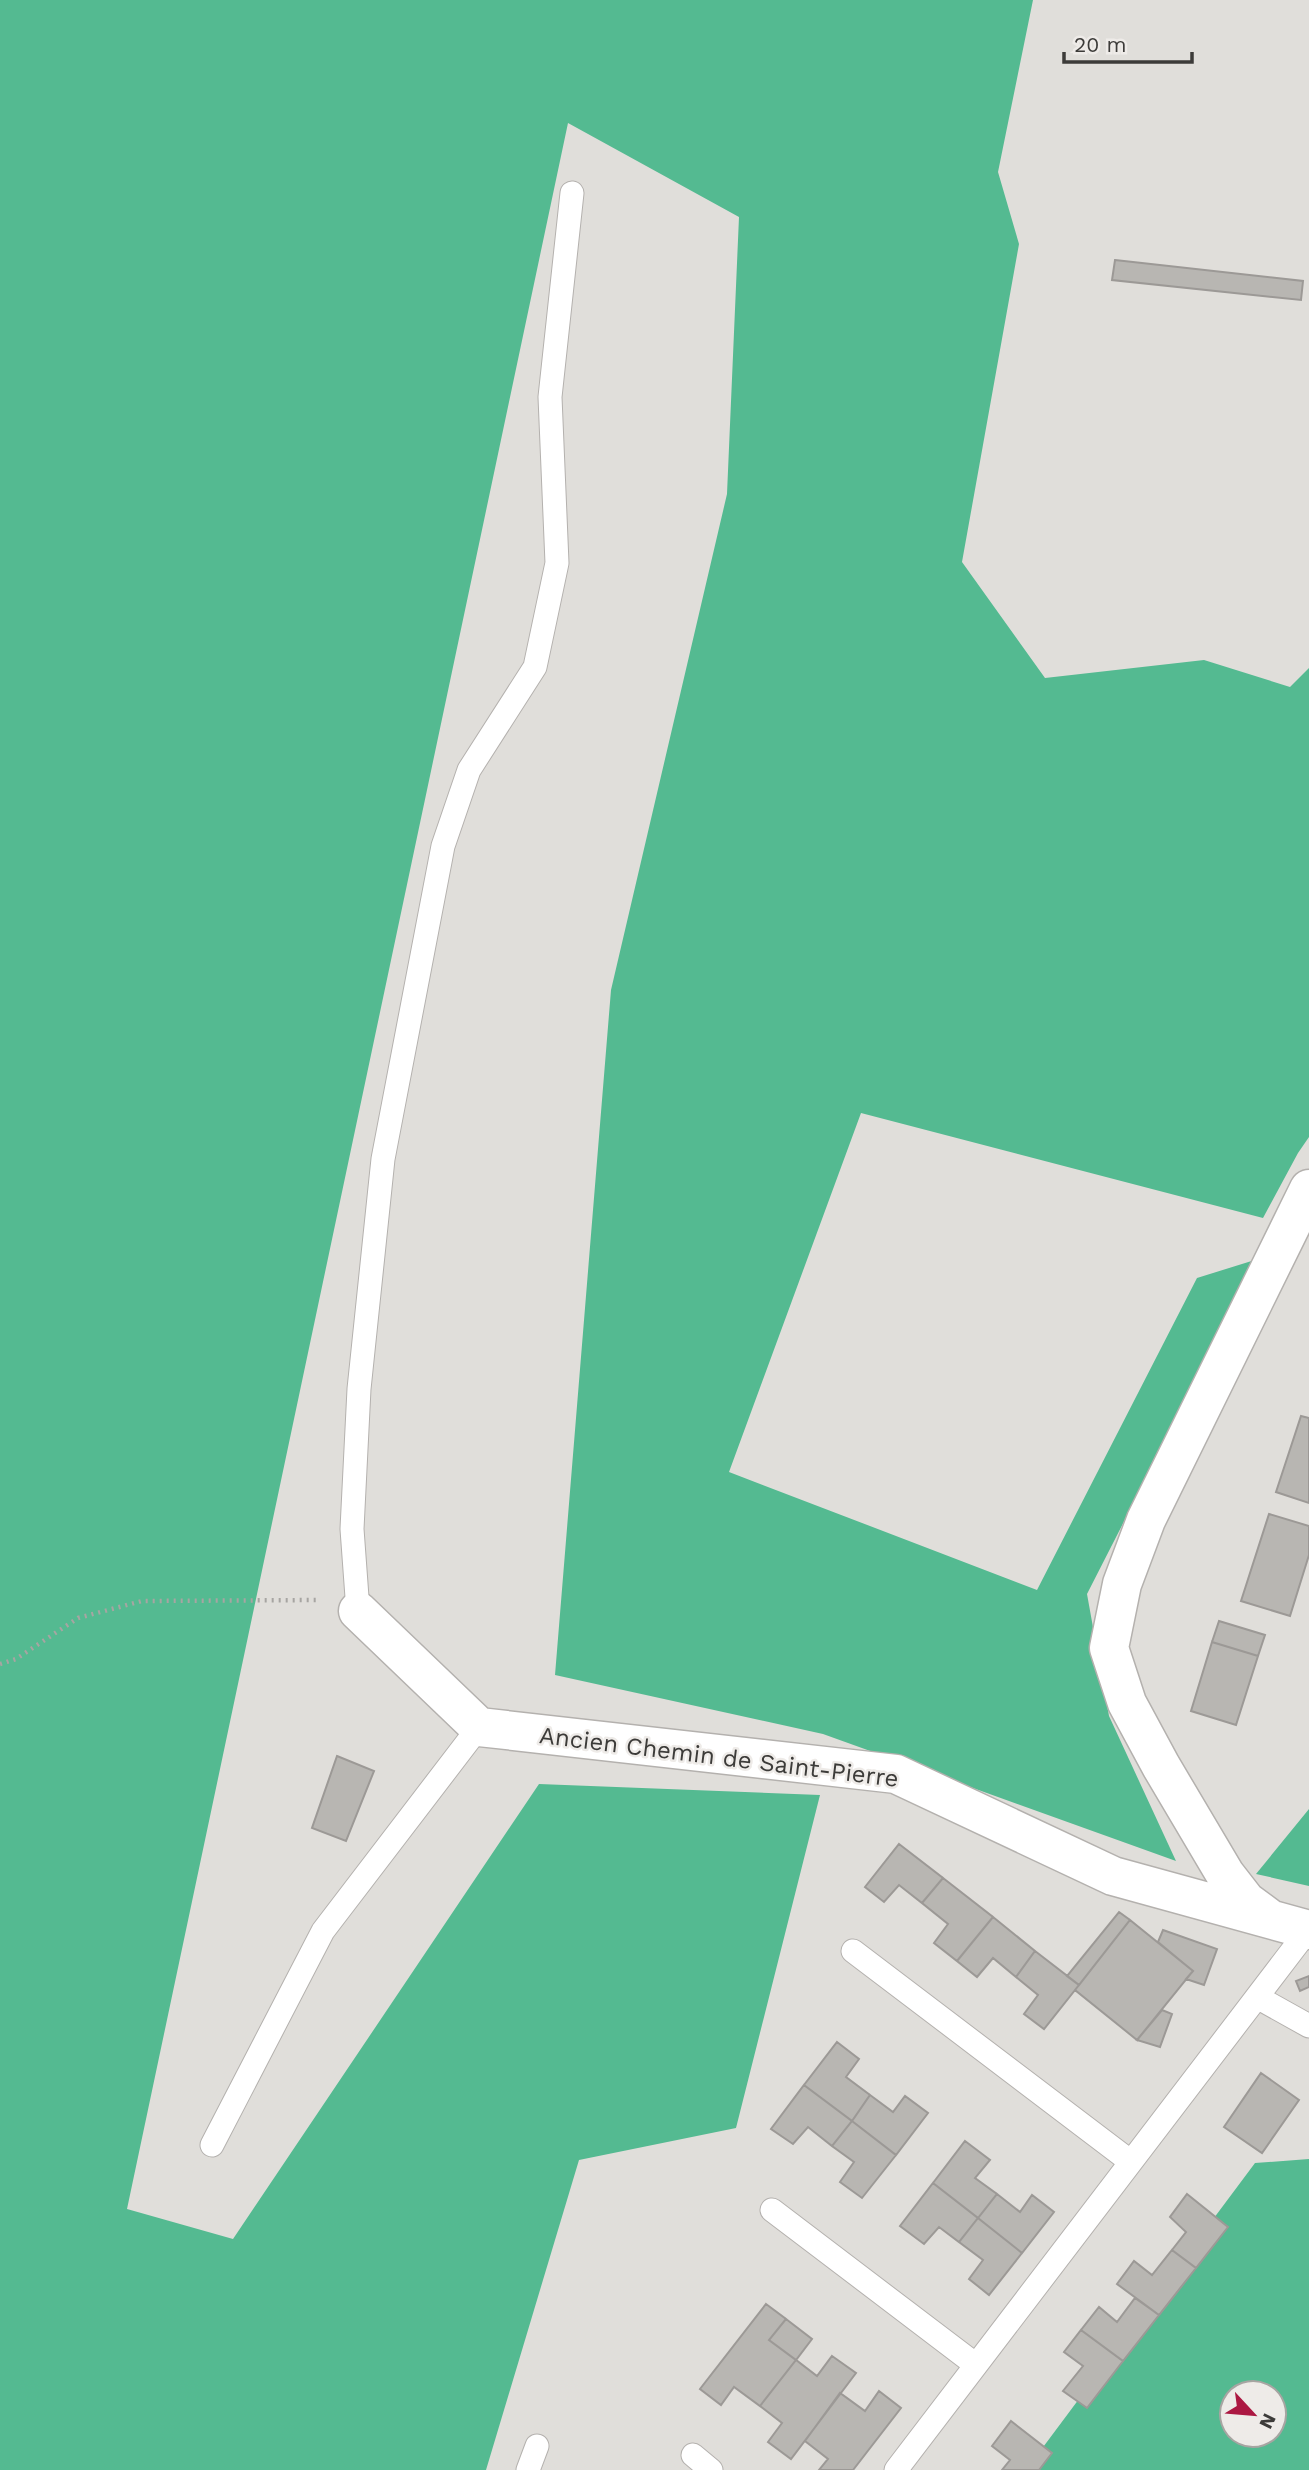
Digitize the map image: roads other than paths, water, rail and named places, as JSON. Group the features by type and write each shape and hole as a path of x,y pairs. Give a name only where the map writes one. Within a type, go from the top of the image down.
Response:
{"street":[{"path":"1297,1927 1246,1901 1225,1874 1127,1703 1109,1648 1122,1584 1146,1520 1309,1189"},
{"path":"358,1611 480,1727"},
{"name":"Ancien Chemin de Saint-Pierre","path":"480,1727 896,1774 1114,1875 1297,1927"}],"lane":[{"path":"358,1611 352,1529 359,1389 383,1159 443,846 470,770 535,667 557,563 550,397 572,193"},
{"path":"212,2145 323,1931 480,1727"},
{"path":"896,2470 1257,1997 1297,1927"},
{"path":"853,1951 1131,2162"},
{"path":"1257,1997 1309,2026"},
{"path":"772,2210 975,2365"},
{"path":"528,2470 537,2446"},
{"path":"692,2455 711,2470"}]}
